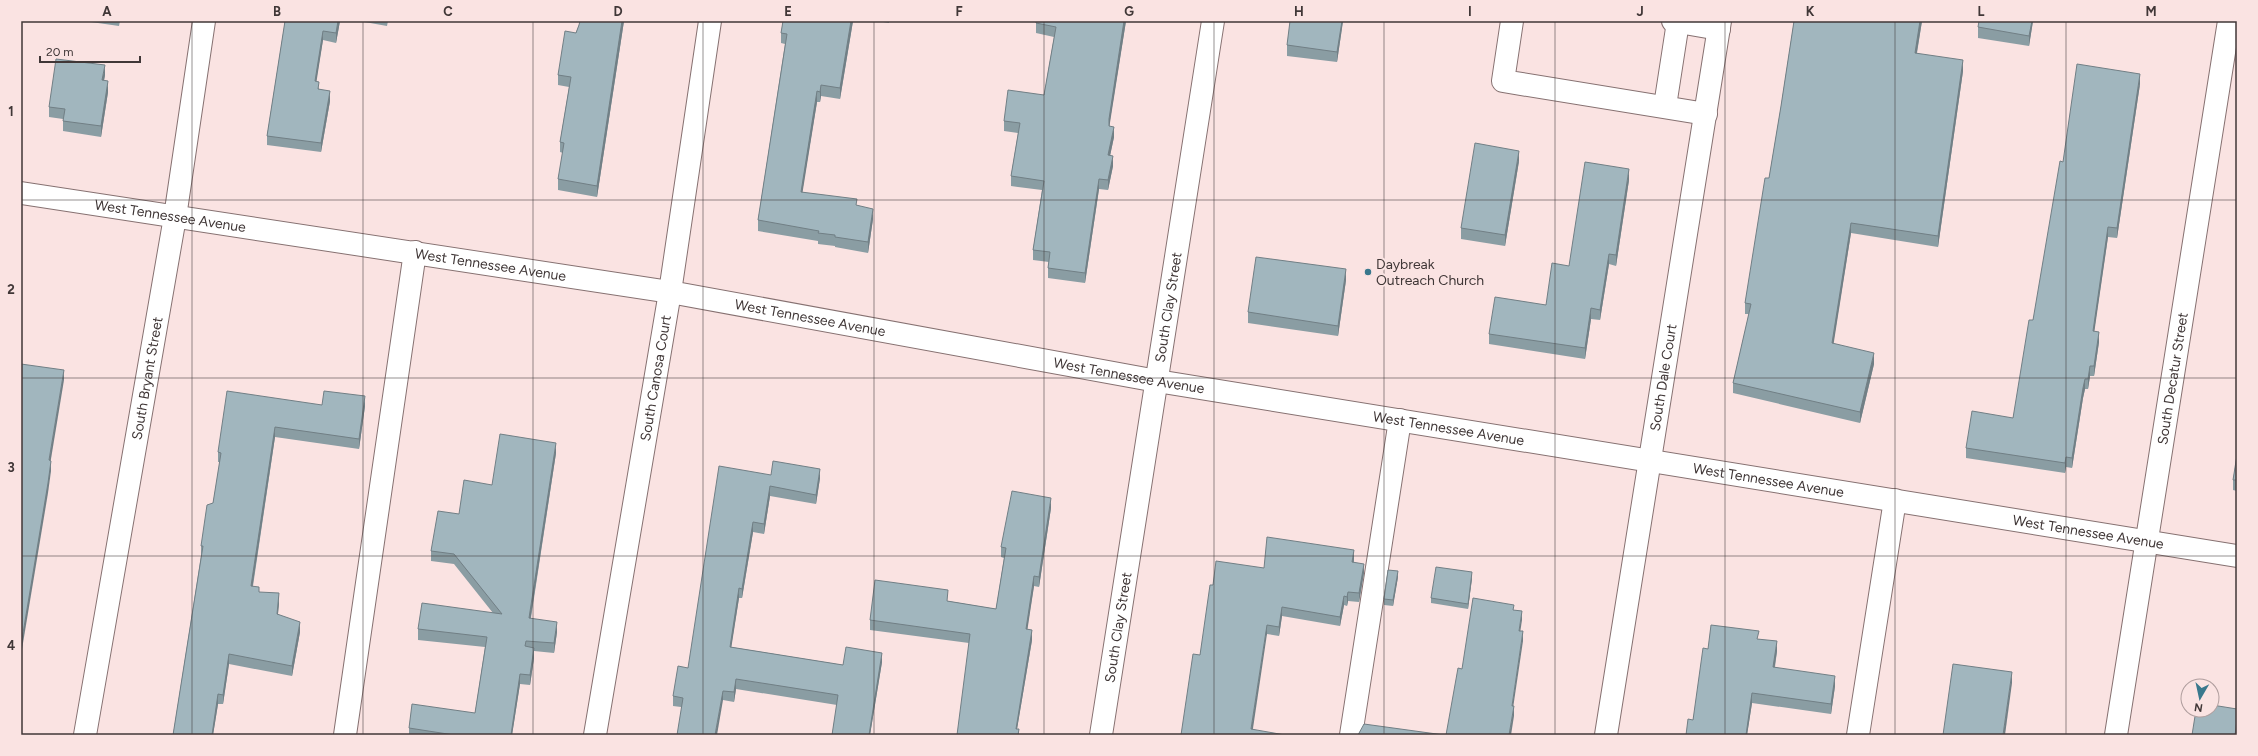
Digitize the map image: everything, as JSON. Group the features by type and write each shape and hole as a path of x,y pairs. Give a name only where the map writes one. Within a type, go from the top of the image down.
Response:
{"street":[{"name":"South Bryant Street","path":"85,735 175,217 204,21"},
{"name":"South Canosa Court","path":"595,735 670,292 710,21"},
{"name":"South Clay Street","path":"1101,735 1214,21"},
{"path":"1512,21 1503,81 1665,106 1706,114"},
{"path":"1665,106 1676,21 1719,25"},
{"name":"South Decatur Street","path":"2116,735 2229,21"},
{"name":"South Dale Court","path":"1606,735 1719,25"},
{"name":"West Tennessee Avenue","path":"21,193 670,292 1157,381 2237,556"},
{"path":"344,735 415,252"},
{"path":"1351,735 1400,420"},
{"path":"1858,735 1895,500"}],"building":[{"path":"285,21 338,21 336,33 323,31 315,81 319,82 318,89 330,91 321,143 267,136"},
{"path":"580,21 622,21 597,186 558,179 564,143 560,142 571,77 558,75 565,31 576,33"},
{"path":"783,21 851,21 840,88 821,85 820,92 817,91 801,192 857,199 856,205 873,209 868,242 835,237 835,235 818,233 819,231 758,220 787,34 781,33"},
{"path":"1036,21 1124,21 1109,119 1109,126 1114,127 1108,155 1113,156 1108,180 1099,179 1085,273 1048,268 1050,252 1033,250 1044,181 1011,176 1020,123 1004,121 1008,90 1044,95 1056,27 1036,23"},
{"path":"1290,21 1342,21 1337,52 1287,45"},
{"path":"1794,21 1920,21 1915,53 1963,60 1938,236 1851,223 1832,343 1874,353 1860,412 1733,383 1751,304 1745,303 1765,178 1769,178"},
{"path":"1979,21 2032,21 2029,36 1978,27"},
{"path":"56,59 105,65 102,80 108,81 101,126 63,121 65,109 49,107"},
{"path":"2077,64 2140,74 2117,228 2108,227 2093,331 2099,332 2094,366 2090,366 2088,379 2085,379 2072,458 2066,457 2065,463 1966,448 1972,411 2013,418 2029,320 2033,320 2060,161 2063,162"},
{"path":"1475,143 1519,151 1505,235 1461,228"},
{"path":"1585,162 1629,169 1616,255 1609,254 1600,310 1591,308 1585,348 1489,334 1495,297 1546,305 1552,263 1569,266"},
{"path":"1256,257 1346,269 1338,326 1248,312"},
{"path":"21,364 64,370 49,460 51,461 48,483 21,645"},
{"path":"227,391 322,405 324,391 365,396 359,439 275,427 251,586 259,587 259,592 279,593 277,614 300,622 292,666 229,654 223,695 218,694 212,735 173,735 203,546 201,546 207,505 213,503 221,453 218,452"},
{"path":"500,434 556,443 529,618 557,622 554,643 526,641 525,646 534,648 530,675 520,674 511,735 454,735 409,728 412,704 475,713 487,637 418,629 422,603 502,614 454,554 431,551 438,511 459,514 464,480 492,485"},
{"path":"2237,455 2237,480 2233,480"},
{"path":"773,461 820,469 816,495 770,486 764,524 753,522 742,589 739,588 730,647 843,665 846,647 882,653 869,735 832,735 838,695 736,679 734,692 723,691 715,735 677,735 683,698 673,696 678,666 688,668 719,466 771,475"},
{"path":"1012,491 1051,498 1039,577 1034,576 1026,629 1032,630 1016,729 1019,729 1018,735 957,735 970,634 870,620 875,580 948,590 947,601 996,609 1006,548 1001,547"},
{"path":"1267,537 1354,550 1352,562 1364,564 1359,593 1348,592 1347,597 1344,596 1340,617 1282,607 1279,627 1267,625 1251,729 1285,735 1181,735 1193,654 1200,655 1210,585 1213,585 1216,561 1264,568"},
{"path":"1436,567 1472,572 1468,604 1431,598"},
{"path":"1388,570 1398,571 1393,600 1384,599"},
{"path":"1473,598 1514,605 1513,610 1522,611 1519,631 1523,631 1509,735 1446,735 1458,668 1462,669"},
{"path":"1711,625 1759,631 1757,639 1777,641 1773,667 1835,676 1831,704 1752,693 1746,735 1686,735 1688,719 1693,720 1703,648 1708,649"},
{"path":"1953,664 2012,672 2003,735 1943,735"},
{"path":"2220,706 2237,709 2235,735 2192,735 2195,718 2220,718"},
{"path":"1364,724 1444,735 1358,735"}],"place":[{"name":"Daybreak Outreach Church","path":"1368,272"}]}
